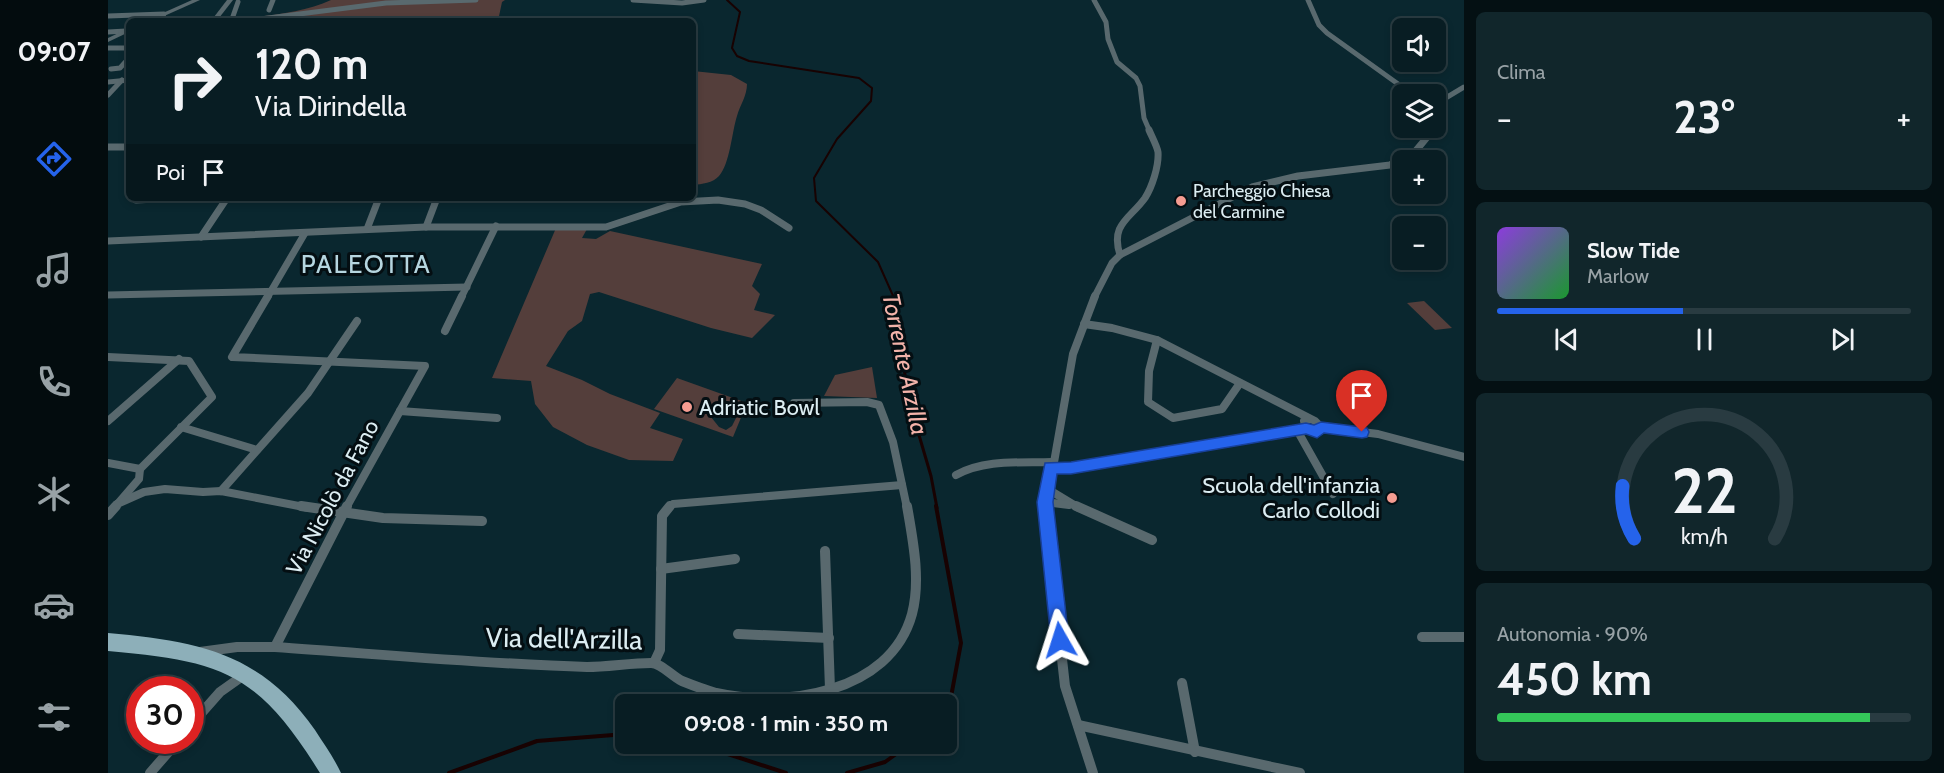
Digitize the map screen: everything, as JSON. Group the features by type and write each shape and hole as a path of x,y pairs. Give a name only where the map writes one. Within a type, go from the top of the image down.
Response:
{"main road":[{"path":"108,642 157,646 197,653 246,674 283,704 331,772"}],"street":[{"path":"155,18 197,0"},
{"path":"227,18 230,0"},
{"path":"269,10 273,0"},
{"path":"270,18 386,3 476,0"},
{"path":"633,0 682,3 704,0"},
{"path":"1094,0 1106,22 1108,39 1117,62 1136,78 1140,86 1144,118 1158,152 1153,181 1145,198 1121,223 1118,234 1120,255"},
{"path":"1308,0 1318,26 1394,84"},
{"path":"228,18 238,2"},
{"path":"108,16 164,14"},
{"path":"108,32 126,30"},
{"path":"108,40 126,31"},
{"path":"108,48 126,48"},
{"path":"111,69 120,68 126,61"},
{"path":"108,82 126,80"},
{"path":"108,95 126,80"},
{"path":"1446,98 1464,87"},
{"path":"1093,773 1065,686 1045,502 1073,354 1096,294 1112,263 1120,255 1252,187 1298,176 1390,165 1414,153 1428,138"},
{"path":"108,147 126,147"},
{"path":"108,241 426,226 606,226 681,202 718,200 745,204 760,210 789,228"},
{"path":"201,237 225,201"},
{"path":"367,230 378,201"},
{"path":"426,226 436,201"},
{"path":"445,331 496,226"},
{"path":"305,233 232,357 330,361"},
{"path":"108,295 467,287"},
{"path":"221,491 308,393 357,321"},
{"path":"1084,324 1112,328 1157,340 1240,382 1304,426 1333,494"},
{"path":"1157,340 1149,371 1148,402 1173,418 1222,409 1240,382"},
{"path":"108,358 179,359 189,362 212,398 140,469 139,479 108,515"},
{"path":"108,421 179,359"},
{"name":"Via Nicolò da Fano","path":"275,647 343,514 424,366 330,361"},
{"name":"Via dell'Arzilla","path":"197,653 237,647 275,647 589,667 654,663 662,670 694,685 727,697 762,700 830,689 859,678 881,663 896,647 913,609 916,585 903,485 885,415 879,405 867,402 794,403"},
{"path":"400,411 497,417"},
{"path":"956,475 963,470 982,466 1051,465 1071,468 1264,434 1304,426 1315,421 1321,427 1378,434 1464,457"},
{"path":"182,427 257,450"},
{"path":"108,463 140,469"},
{"path":"654,663 660,650 662,516 666,509 673,504 903,485"},
{"path":"1046,488 1072,505 1152,540"},
{"path":"117,504 148,490 170,489 211,494 221,491 343,514 445,523 482,521"},
{"path":"1045,502 1072,505"},
{"path":"825,551 830,689"},
{"path":"661,569 735,559"},
{"path":"738,634 829,638"},
{"path":"1422,637 1464,637"},
{"path":"220,692 229,665"},
{"path":"204,710 220,692 246,674"},
{"path":"1182,683 1195,752"},
{"path":"1078,725 1300,773"},
{"path":"150,773 167,754"}],"shaded area":[{"path":"331,0 505,0 502,2 499,18 247,18 313,7"},
{"path":"696,71 731,75 747,84 723,171 707,183 696,185"},
{"path":"556,228 587,229 582,238 596,239 610,231 762,264 752,286 760,294 754,310 775,315 752,338 711,328 599,292 590,294 582,321 568,331 546,366 660,413 650,428 683,439 673,461 629,460 587,445 553,427 535,404 531,381 492,378"},
{"path":"1424,301 1452,328 1435,330 1407,303"},
{"path":"872,367 877,398 824,396 835,375"},
{"name":"Adriatic Bowl","path":"677,378 747,403 733,437 654,409","holes":["724,401 738,404 741,408 732,426 726,430 719,427 711,417"]}],"waterway":[{"name":"Torrente Arzilla","path":"727,0 740,12 732,48 737,56 749,61 859,78 872,88 871,101 837,139 814,178 816,201 878,262 894,298"},
{"name":"Torrente Arzilla","path":"893,296 909,401 931,476 937,508"},
{"name":"Torrente Arzilla","path":"936,506 961,643 952,694"},
{"name":"Torrente Arzilla","path":"449,773 537,741 615,735"},
{"name":"Torrente Arzilla","path":"728,754 786,773"},
{"name":"Torrente Arzilla","path":"847,773 885,762 896,754"}],"place":[{"name":"Parcheggio Chiesa del Carmine","path":"1181,201"},
{"name":"Adriatic Bowl","path":"687,407"},
{"name":"Scuola dell'infanzia Carlo Collodi","path":"1392,498"}],"district":[{"name":"PALEOTTA","path":"366,264"}],"route":[{"path":"1060,640 1045,502 1051,468 1071,468 1306,428 1313,432 1320,432 1321,427 1330,430 1362,432"}]}
